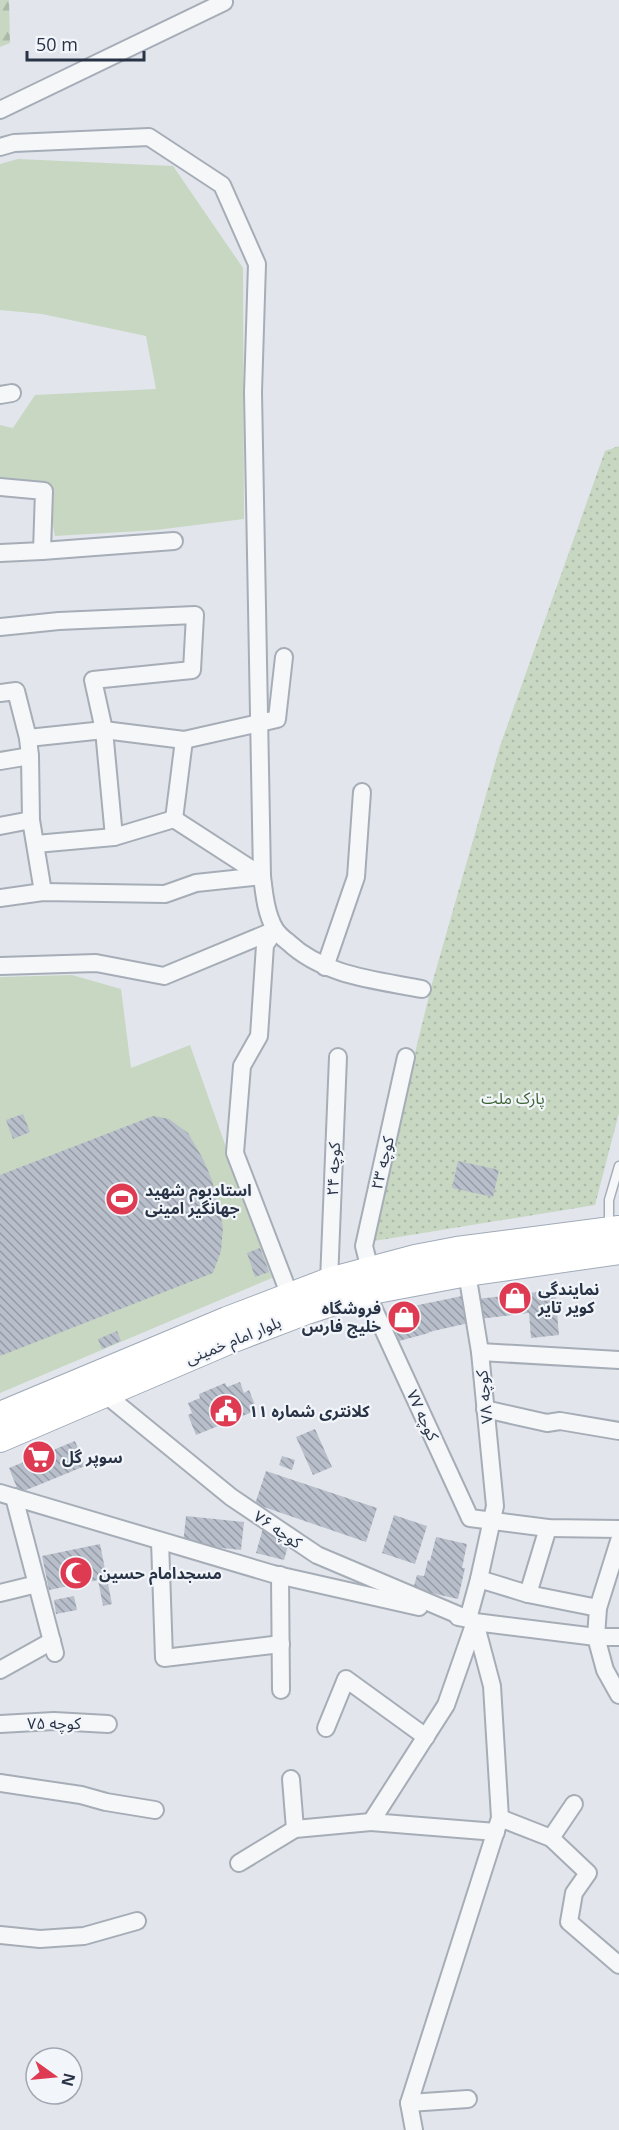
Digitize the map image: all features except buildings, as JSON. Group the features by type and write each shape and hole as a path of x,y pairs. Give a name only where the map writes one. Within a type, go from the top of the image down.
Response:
{"main road":[{"name":"بلوار امام خمینی","path":"0,1415 329,1281 368,1281 467,1273 616,1237"},
{"name":"بلوار امام خمینی","path":"0,1439 304,1312 368,1281 457,1250 616,1237"}],"street":[{"path":"0,110 225,2"},
{"path":"0,147 14,143 148,137 222,185 257,264 253,392 258,724 262,876 265,902 275,930 306,957 325,967 347,974 422,989"},
{"path":"0,487 44,490 42,551"},
{"path":"0,553 174,541"},
{"path":"0,627 59,621 195,615 192,670 93,680 104,730 114,837"},
{"path":"28,738 104,730 184,740 277,719 284,657"},
{"path":"0,693 16,691 28,738 31,820 42,892"},
{"path":"174,819 184,740"},
{"path":"0,761 30,756"},
{"path":"325,967 356,877 362,792"},
{"path":"36,844 114,837 174,819 262,876"},
{"path":"0,826 31,820"},
{"path":"0,898 42,892 165,894 196,883 262,876"},
{"path":"0,966 96,963 164,976 275,930"},
{"path":"275,930 265,945 259,1036 242,1065 235,1153 290,1296"},
{"name":"کوچه ۲۴","path":"329,1281 338,1057"},
{"name":"کوچه ۲۳","path":"368,1281 364,1246 406,1057"},
{"name":"کوچه ۷۸","path":"371,1822 446,1705 471,1621 495,1506 480,1352 467,1273"},
{"name":"کوچه ۷۷","path":"368,1281 470,1518 492,1521"},
{"path":"480,1352 619,1360"},
{"name":"کوچه ۷۶","path":"105,1394 231,1497 317,1555 471,1621"},
{"path":"485,1409 548,1423 560,1420 619,1431"},
{"path":"7,1495 280,1575 471,1621 596,1637 619,1637"},
{"path":"0,1670 53,1647 37,1584 7,1495"},
{"path":"492,1521 548,1528 619,1529"},
{"path":"528,1594 548,1528"},
{"path":"160,1541 164,1658 281,1644"},
{"path":"619,1541 598,1608 596,1637 605,1670 619,1695"},
{"path":"280,1575 281,1690"},
{"path":"479,1579 528,1594 598,1608"},
{"path":"0,1593 37,1584"},
{"path":"414,2130 410,2103 498,1825 492,1686 471,1621"},
{"path":"326,1728 346,1679 426,1737"},
{"name":"کوچه ۷۵","path":"0,1724 54,1721 108,1724"},
{"path":"291,1779 295,1829"},
{"path":"0,1783 81,1795 106,1802 155,1810"},
{"path":"552,1838 574,1804"},
{"path":"239,1863 295,1829 371,1822 498,1825 552,1838 588,1873 574,1893 569,1922 619,1965"},
{"path":"0,1935 40,1939 84,1936 136,1921"},
{"path":"410,2103 468,2099"}],"lane":[{"path":"616,1237 609,1200 619,1166"}],"green space":[{"path":"0,0 9,0 10,43 0,47"},
{"path":"18,159 173,166 243,268 244,519 156,530 55,536 44,484 0,477 0,425 13,428 35,395 156,389 146,336 42,314 0,310 0,164"},
{"name":"پارک ملت","path":"619,446 619,1113 595,1205 368,1242 433,980 500,746 605,451"},
{"name":"استادیوم شهید جهانگیر امینی","path":"72,975 121,989 131,1068 190,1045 272,1278 0,1393 0,977"}],"place":[{"name":"استادیوم شهید جهانگیر امینی","path":"122,1199"},
{"name":"نمایندگی کویر تایر","path":"515,1298"},
{"name":"فروشگاه خلیج فارس","path":"404,1317"},
{"name":"کلانتری شماره ۱۱","path":"226,1411"},
{"name":"سوپر گل","path":"39,1457"},
{"name":"مسجدامام حسین","path":"76,1573"}]}
